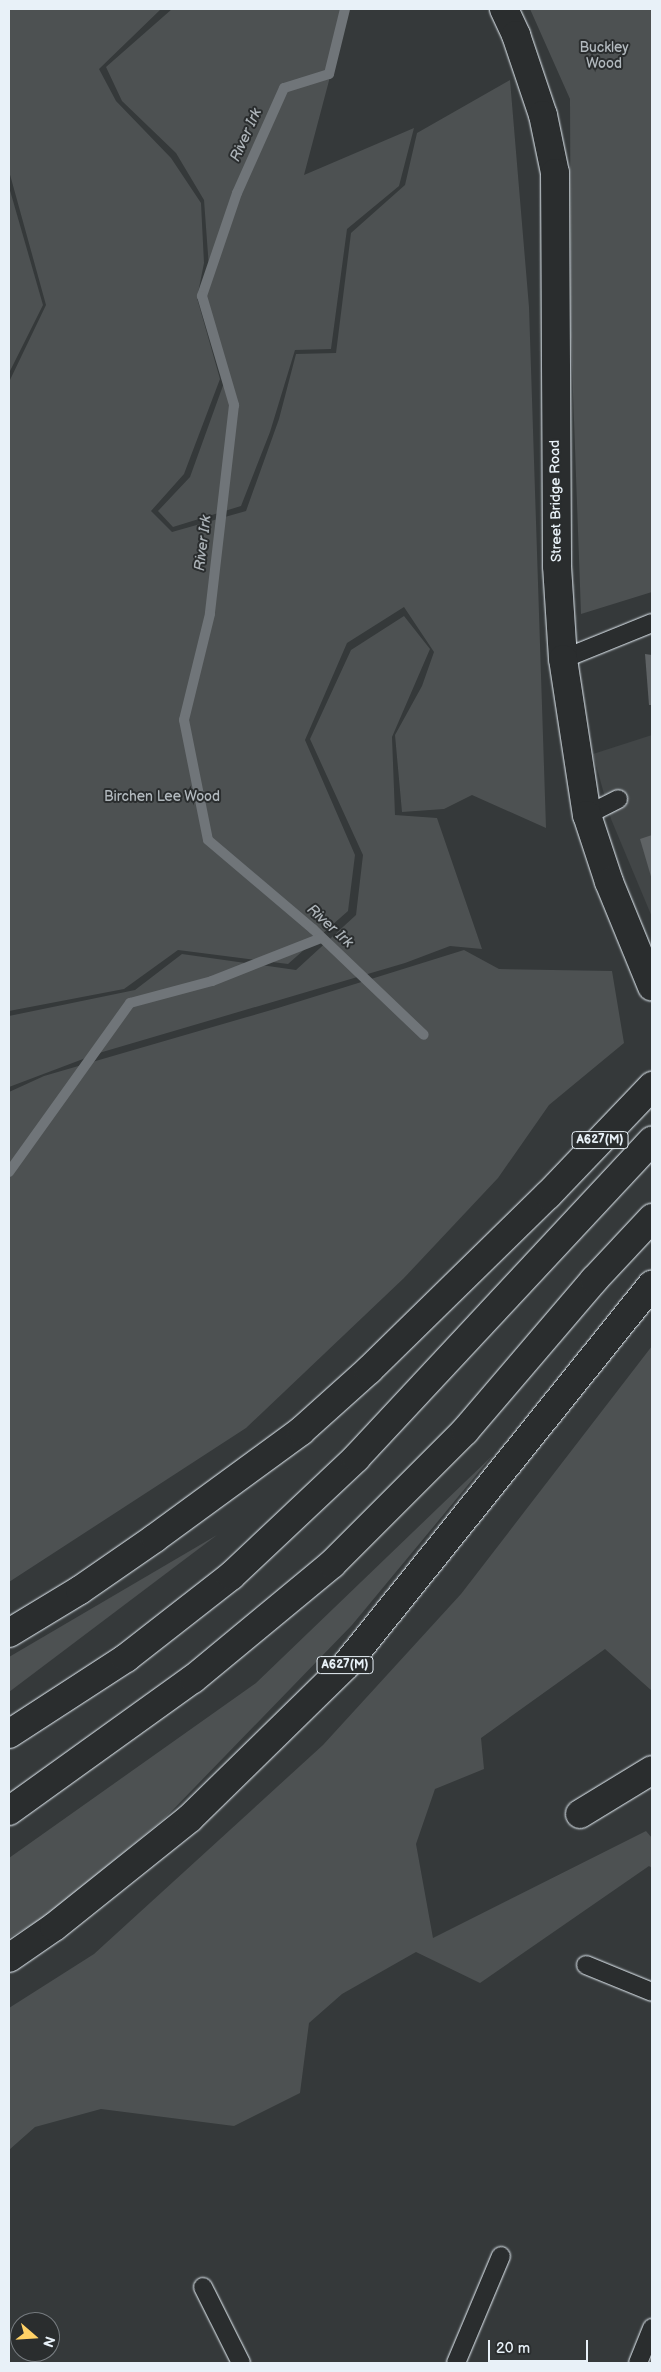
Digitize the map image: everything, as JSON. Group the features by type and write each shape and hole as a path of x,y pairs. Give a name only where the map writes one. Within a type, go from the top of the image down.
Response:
{"main road":[{"name":"Street Bridge Road","path":"504,9 516,35 543,115 555,173 557,566 563,659 587,815 609,882 652,987"},
{"name":"A627(M)","path":"9,1633 80,1590 155,1538 301,1430 370,1370 548,1195 652,1086"},
{"name":"A627(M)","path":"9,1734 126,1658 231,1576 356,1458 570,1232 652,1141"},
{"path":"9,1811 193,1680 332,1564 465,1431 594,1280 652,1218"},
{"name":"A627(M)","path":"9,1958 54,1927 190,1818 346,1664 652,1285"},
{"path":"580,1814 652,1770"}],"lane":[{"path":"563,659 652,623"},
{"path":"587,815 618,798"},
{"path":"586,1965 652,1992"},
{"path":"456,2363 502,2256"},
{"path":"203,2286 241,2363"},
{"path":"638,2363 652,2328"}],"shaded area":[{"path":"652,735 652,917 611,819 593,754"}],"green space":[{"name":"Birchen Lee Wood","path":"9,9 161,9 99,69 116,101 171,158 201,203 204,263 197,298 220,379 184,474 151,511 172,532 246,511 279,419 296,354 336,353 351,233 405,185 417,133 510,80 529,307 546,828 472,795 444,809 402,812 395,735 422,686 434,652 404,607 347,643 305,740 355,855 348,911 288,964 178,950 124,989 9,1011 9,382 46,305 9,171"},
{"path":"172,9 348,9 304,175 414,128 399,186 347,229 331,349 295,350 270,432 241,506 173,527 158,511 190,477 225,380 201,299 209,268 204,200 176,153 122,101 106,67"},
{"name":"Buckley Wood","path":"530,9 652,9 652,592 581,614 571,337 570,99"},
{"path":"9,187 43,305 9,373"},
{"path":"404,616 430,649 392,737 395,815 437,818 482,949 450,946 405,963 99,1053 9,1087 9,1016 135,990 182,954 296,970 356,915 363,855 310,739 351,650"},
{"path":"464,950 499,969 612,971 624,1043 549,1105 498,1178 404,1278 246,1428 9,1582 9,1092 44,1076 278,1008"},
{"path":"652,1346 652,1691 605,1649 481,1738 484,1769 435,1789 416,1844 433,1938 646,1831 652,1838 652,1868 649,1866 480,1983 416,1952 342,1994 309,2023 300,2093 234,2126 101,2109 35,2127 9,2150 9,2008 94,1954 323,1745 461,1594"},
{"path":"492,1456 352,1625 164,1819 46,1916 9,1938 9,1858 256,1683"},
{"path":"217,1535 9,1692 9,1657"}],"building":[{"path":"645,654 652,655 652,705 649,705"},
{"path":"652,835 652,880 640,839"}],"waterway":[{"name":"River Irk","path":"345,9 329,74 284,88 237,193 202,296 234,405 210,614 184,720 208,840 313,929 424,1035"},
{"path":"9,1172 130,1003 212,981 321,938"}]}
